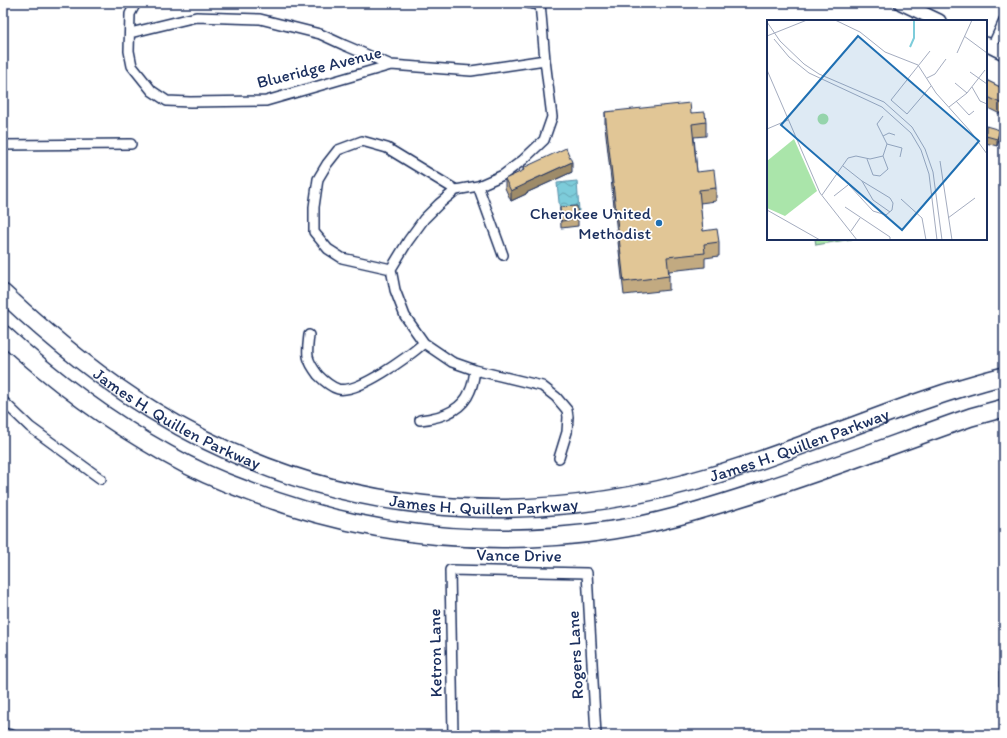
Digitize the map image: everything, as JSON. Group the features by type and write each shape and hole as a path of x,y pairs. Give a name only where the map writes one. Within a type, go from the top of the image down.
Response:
{"highway":[{"name":"James H. Quillen Parkway","path":"3,293 102,377 152,410 195,434 230,451 265,466 302,479 354,493 406,502 458,508 505,509 553,507 602,501 654,491 710,477 756,462 918,402 1004,376"},
{"name":"James H. Quillen Parkway","path":"3,334 47,372 128,431 169,455 222,481 325,517 373,527 462,538 565,536 614,530 656,521 706,509 777,487 971,417 1004,408"}],"main road":[{"path":"901,3 936,20"}],"street":[{"name":"Blueridge Avenue","path":"136,3 130,14 129,51 132,66 152,91 167,101 190,102 266,100 391,65 471,71 545,60"},
{"path":"528,3 540,4 552,116 544,140 523,160 508,171 478,186 456,190 439,204 424,218 391,269 404,316 424,343 452,362 475,370 542,386 556,397 567,410 568,417 568,432 559,458"},
{"path":"130,33 196,17 260,19 320,34 391,65"},
{"path":"994,48 1004,21"},
{"path":"391,269 342,258 328,249 314,232 314,207 318,179 338,150 362,141 387,148 456,190"},
{"path":"3,145 131,144"},
{"path":"478,186 503,255"},
{"path":"309,335 306,355 322,379 339,389 349,389 381,374 401,362 424,343"},
{"path":"420,420 448,414 459,406 470,392 475,370"},
{"path":"3,401 30,427 101,480"},
{"name":"Vance Drive","path":"450,570 587,573"},
{"name":"Ketron Lane","path":"450,570 453,735"},
{"name":"Rogers Lane","path":"587,573 596,735"},
{"path":"3,733 12,735"}],"green space":[{"path":"815,240 846,240 816,245"}],"water":[{"path":"577,181 579,211 560,212 557,183"}],"building":[{"path":"987,80 1004,89 1004,105 987,96"},
{"name":"Cherokee United Methodist","path":"690,103 691,113 705,112 706,122 692,124 697,172 714,170 716,188 699,190 703,231 717,229 719,242 704,244 705,253 667,257 669,276 624,282 605,112"},
{"path":"987,126 1000,130 997,139 987,136"},
{"path":"566,148 572,162 511,191 505,179 524,170 523,168"},
{"path":"577,206 578,219 561,221 560,207"},
{"path":"1004,660 1004,674 999,672"}],"place":[{"name":"Cherokee United Methodist","path":"659,223"}]}
